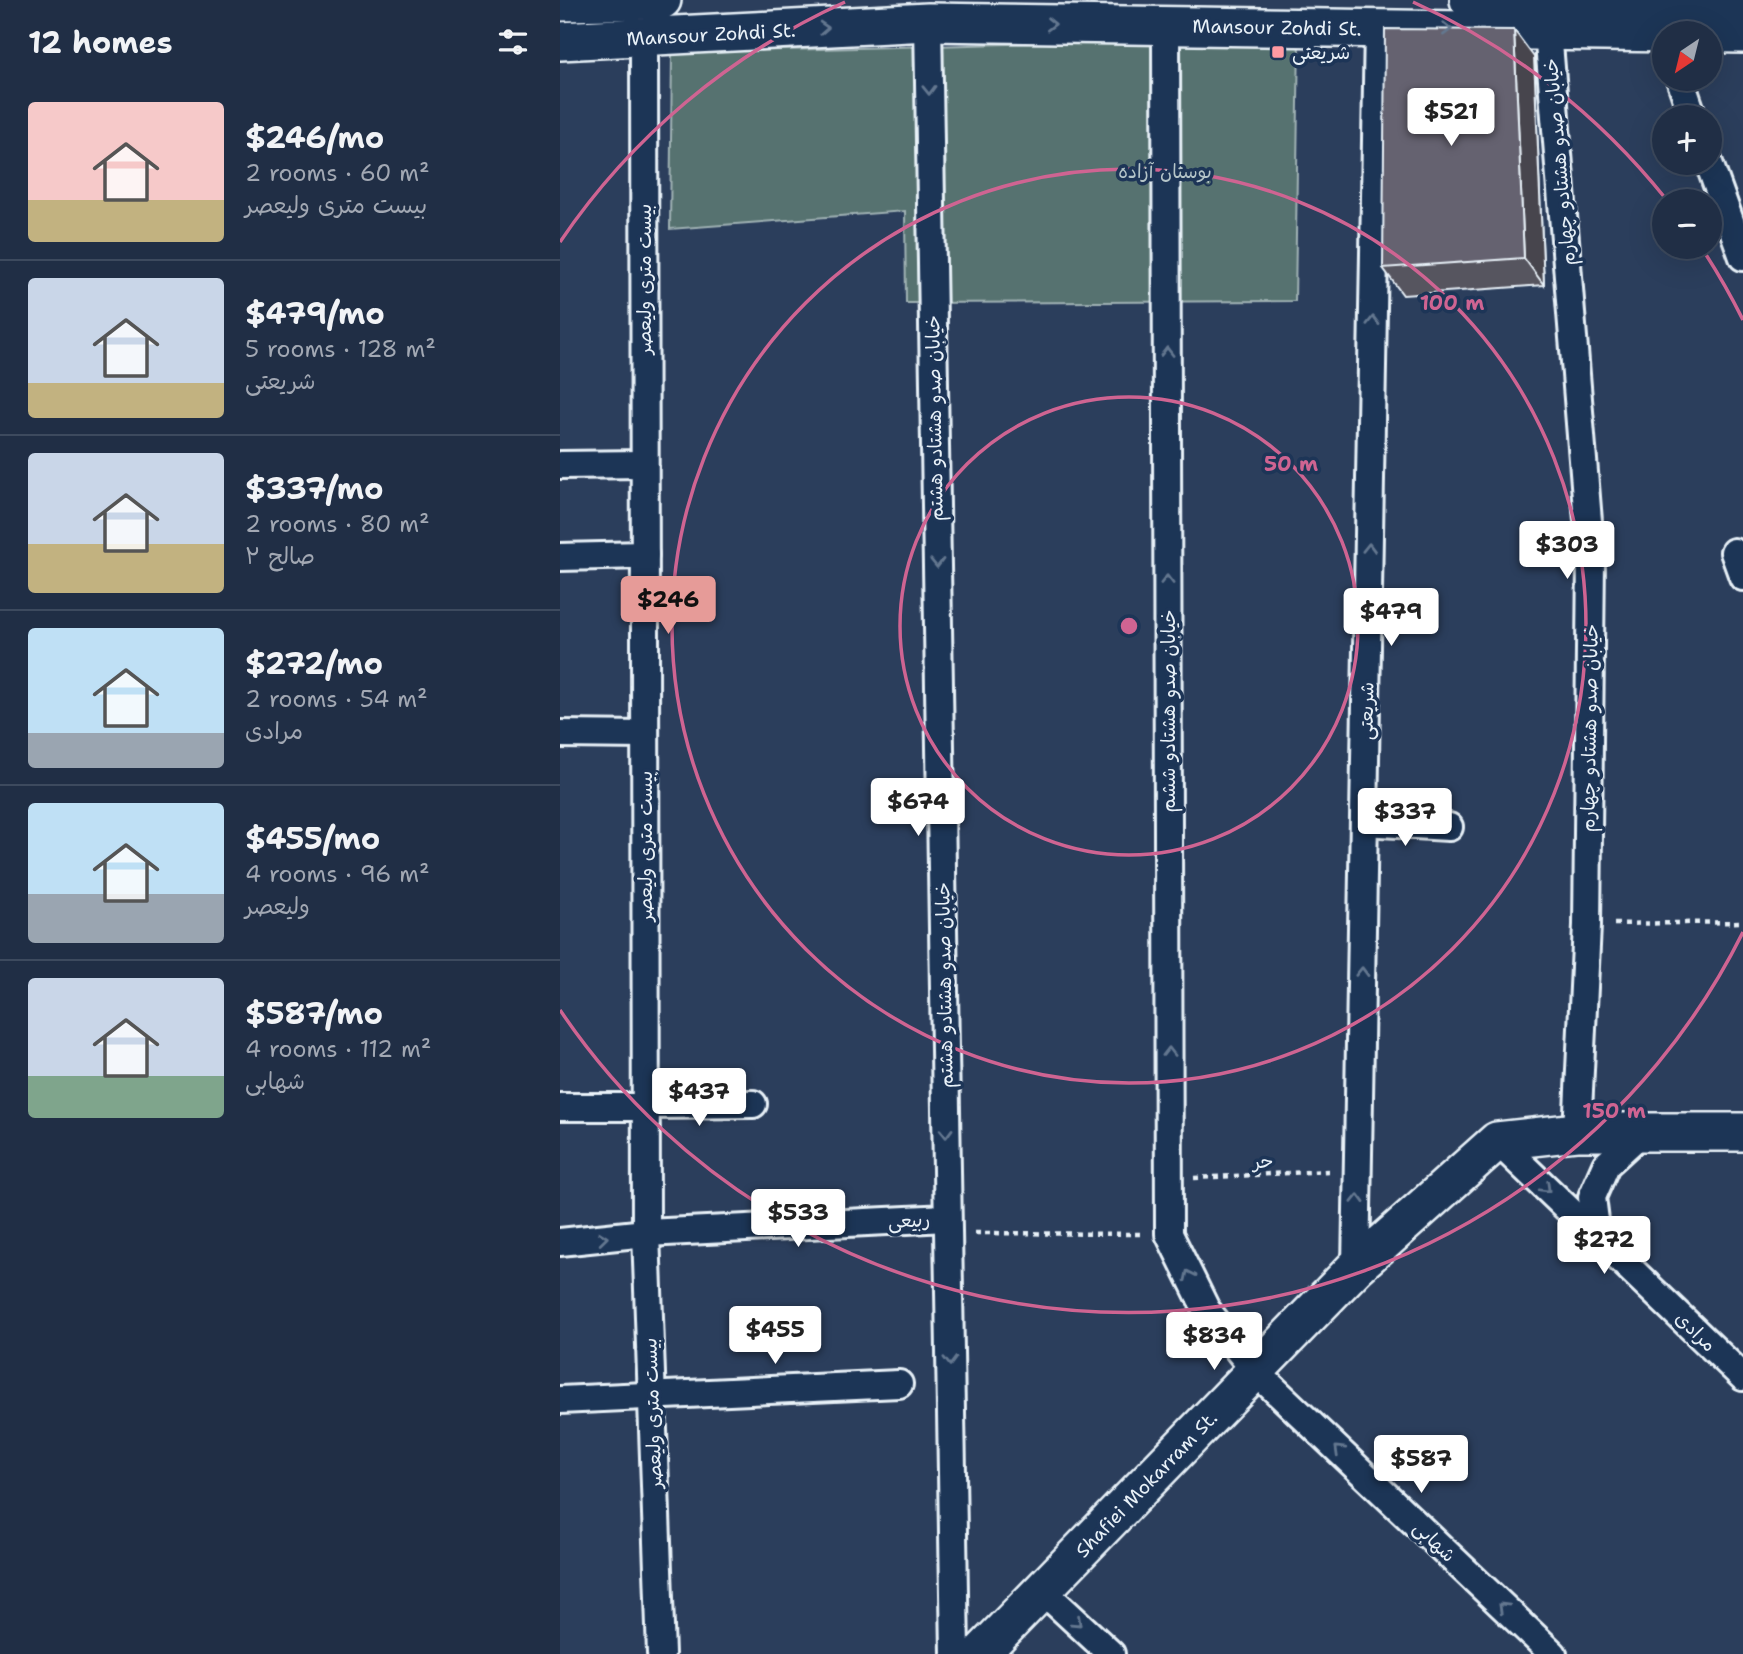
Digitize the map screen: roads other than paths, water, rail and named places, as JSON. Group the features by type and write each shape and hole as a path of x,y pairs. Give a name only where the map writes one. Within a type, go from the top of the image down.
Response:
{"main road":[{"path":"643,0 644,39"},
{"name":"Mansour Zohdi St.","path":"560,2 662,0"},
{"name":"Mansour Zohdi St.","path":"1469,0 1658,17 1743,34"},
{"name":"Mansour Zohdi St.","path":"560,41 644,39 928,22 1166,26 1379,14 1548,31 1743,4"},
{"path":"1497,1141 1577,1132 1743,1132"},
{"name":"Shafiei Mokarram St.","path":"979,1654 1356,1267 1497,1141"}],"street":[{"name":"شریعتی","path":"1356,1267 1379,14"},
{"name":"خیابان صدو هشتادو هشتم","path":"928,22 955,1654"},
{"name":"خیابان صدو هشتادو ششم","path":"1166,26 1169,1234 1206,1309 1255,1371"},
{"name":"خیابان صدو هشتادو چهارم","path":"1548,31 1591,558 1587,925 1577,1132"},
{"name":"بیست متری ولیعصر","path":"644,39 646,1233 661,1654"},
{"path":"1713,175 1743,257"},
{"path":"560,465 644,464"},
{"path":"1734,552 1743,577"},
{"path":"560,557 645,555"},
{"path":"560,734 645,735"},
{"path":"1364,822 1449,827"},
{"path":"560,1107 752,1104"},
{"path":"1597,1237 1592,1197 1606,1165 1642,1132"},
{"name":"مرادی","path":"1497,1141 1743,1377"},
{"name":"ربیعی","path":"560,1242 646,1233 947,1218"},
{"name":"شهابی","path":"1255,1371 1553,1654"},
{"path":"560,1400 900,1384"},
{"path":"1042,1590 1111,1654"}],"place":[{"name":"شریعتی","path":"1278,52"}],"park label":[{"name":"بوستان آزاده","path":"1165,171"}]}
